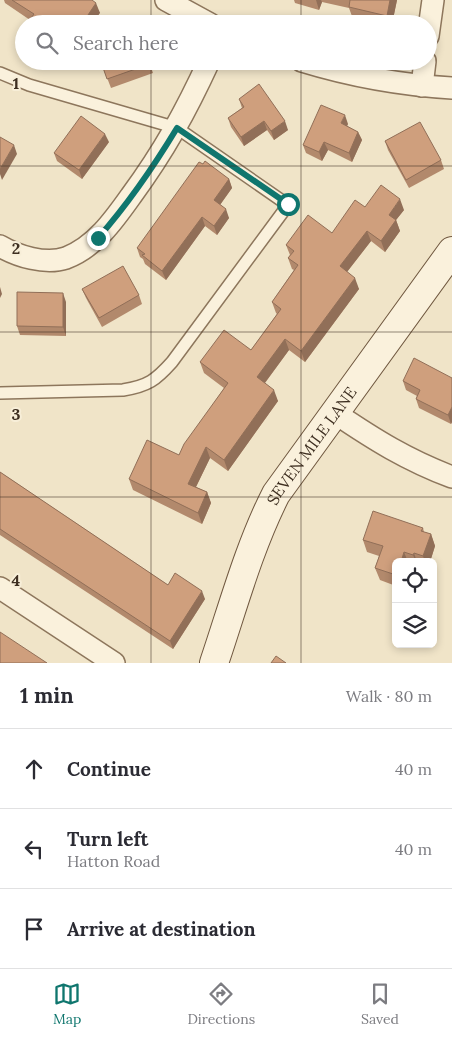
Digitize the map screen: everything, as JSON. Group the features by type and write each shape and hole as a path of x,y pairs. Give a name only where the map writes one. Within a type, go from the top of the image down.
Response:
{"street":[{"path":"166,0 194,15"},
{"path":"431,15 433,0"},
{"path":"0,246 10,252 49,260 65,258 98,238 114,221 156,162 177,128 205,70"},
{"path":"333,70 422,86 452,88"},
{"path":"422,86 424,70"},
{"name":"SEVEN MILE LANE","path":"214,663 265,516 276,494 452,252"},
{"path":"335,413 385,446 422,466 452,478"},
{"path":"0,588 114,663"}],"lane":[{"path":"0,73 29,85 177,128 288,204 172,362 157,379 140,388 123,390 0,393"}],"building":[{"path":"12,0 92,0 96,3 88,15 34,14"},
{"path":"350,0 390,0 387,15 349,7"},
{"path":"104,70 133,70 107,79"},
{"path":"259,84 285,121 271,131 264,121 241,137 228,118 244,107 239,99"},
{"path":"321,105 345,115 341,123 358,132 349,153 324,142 319,152 303,145"},
{"path":"81,116 105,134 79,170 54,153"},
{"path":"420,122 441,160 406,180 385,141"},
{"path":"0,137 14,145 0,169"},
{"path":"205,161 229,179 214,200 226,209 214,226 202,217 162,271 142,255 145,254 137,248 199,162 203,164"},
{"path":"381,185 400,199 389,215 396,220 381,241 367,231 340,266 355,278 301,351 285,339 257,377 274,390 224,460 206,447 188,484 207,492 198,513 129,479 147,440 179,455 184,444 228,383 200,362 224,330 251,350 281,309 272,302 298,265 288,258 294,251 286,245 308,215 332,233 355,200 365,207"},
{"path":"123,266 139,295 99,318 82,289"},
{"path":"17,292 63,293 63,327 17,326"},
{"path":"414,358 452,378 452,407 448,415 416,399 420,390 403,381"},
{"path":"0,472 168,585 175,573 202,591 170,641 0,529"},
{"path":"373,511 423,528 421,531 431,534 423,556 404,552 402,558 392,558 392,574 375,568 383,546 363,540"},
{"path":"0,632 47,663 0,663"},
{"path":"276,656 286,663 271,663"}],"route":[{"path":"98,238 114,221 156,162 177,128 288,204"}]}
